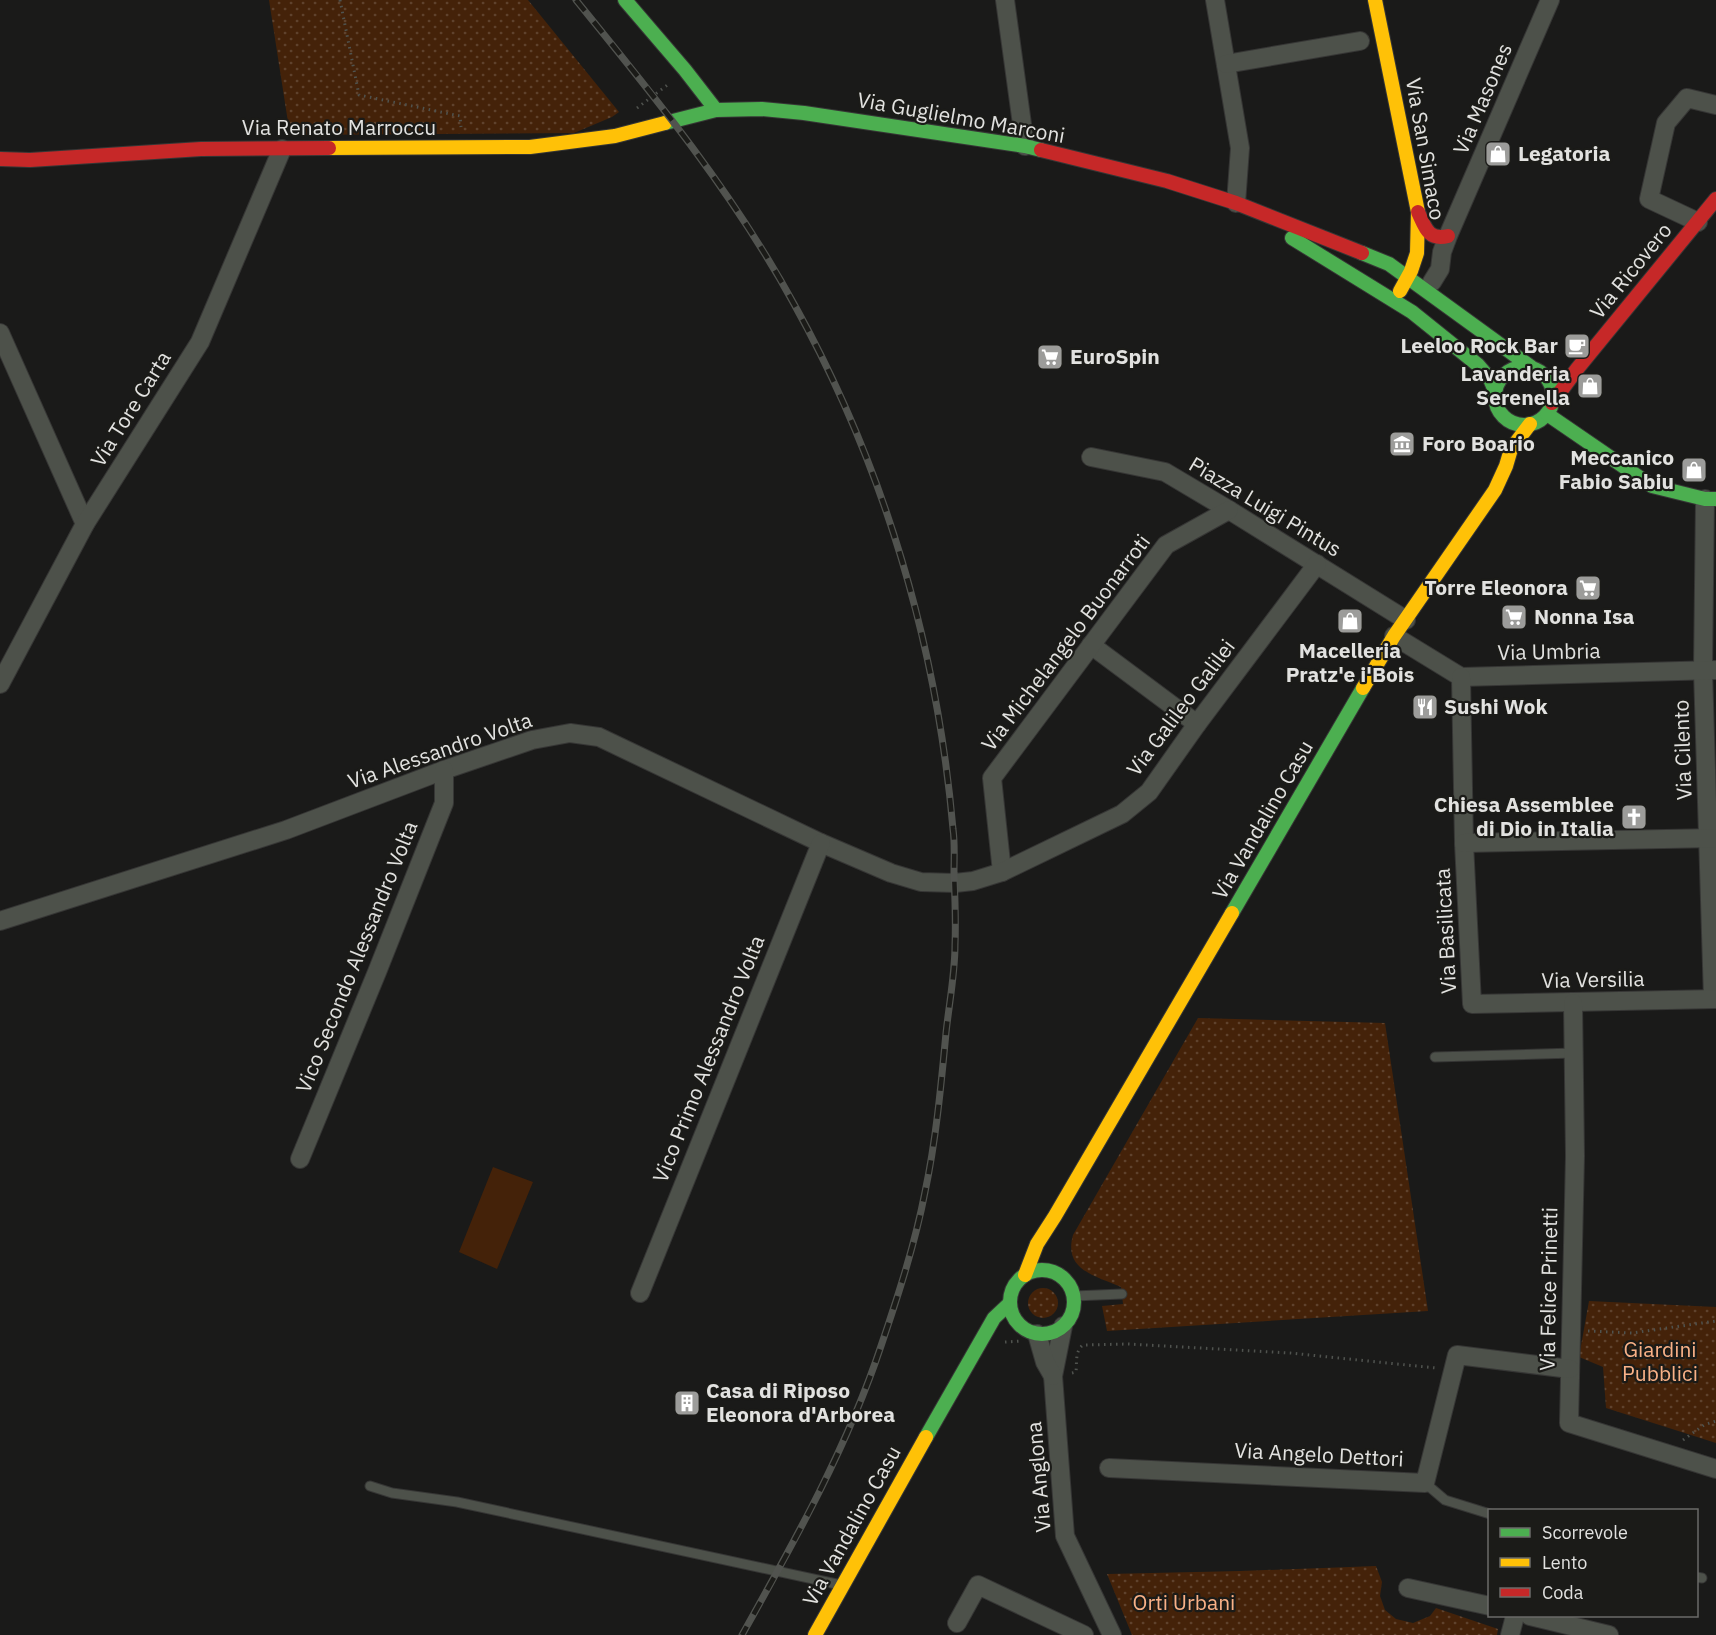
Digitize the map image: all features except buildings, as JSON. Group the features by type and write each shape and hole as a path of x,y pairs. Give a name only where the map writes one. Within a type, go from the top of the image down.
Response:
{"main road":[{"path":"626,0 716,110"},
{"name":"Via San Simaco","path":"1375,0 1418,212 1419,246 1409,278 1394,301"},
{"name":"Via Guglielmo Marconi","path":"676,121 716,110 762,109 804,113 1025,146 1167,182 1236,203 1389,264 1409,278 1429,286 1486,336 1531,367"},
{"name":"Via Renato Marroccu","path":"0,159 30,160 201,149 530,147 615,136 676,121"},
{"name":"Via Ricovero","path":"1549,409 1577,369 1716,199"},
{"name":"Via Guglielmo Marconi","path":"1236,203 1412,312 1478,365 1490,379 1495,391"},
{"path":"1418,212 1433,238 1448,236"},
{"path":"1412,312 1429,286"},
{"path":"1531,367 1543,374 1551,386 1553,398 1549,409 1537,422 1517,424 1507,420 1496,405 1497,384 1508,371 1531,367"},
{"name":"Via Ricovero","path":"1551,386 1577,369"},
{"path":"1549,409 1652,486 1710,499"},
{"name":"Via Vandalino Casu","path":"1507,420 1511,449"},
{"name":"Via Vandalino Casu","path":"1025,1275 1036,1244 1055,1216 1394,636 1495,490 1511,449 1530,424"},
{"name":"Via Vandalino Casu","path":"1055,1216 1053,1256 1061,1276"},
{"path":"980,1344 1010,1329 1026,1330 1037,1334 1057,1331 1071,1316 1074,1296 1071,1287 1061,1276 1046,1270 1025,1275 1013,1289 1010,1303 1012,1314 1010,1329"},
{"name":"Via Vandalino Casu","path":"815,1635 994,1318 1010,1303"}],"street":[{"path":"1005,0 1025,146"},
{"path":"1215,0 1240,148 1236,203"},
{"name":"Via Masones","path":"1429,286 1440,269 1442,252 1448,236 1550,0"},
{"path":"1226,64 1360,40"},
{"path":"1698,222 1649,199 1666,123 1687,98 1716,105"},
{"name":"Via Tore Carta","path":"0,684 85,524 200,342 282,149"},
{"path":"0,333 85,524"},
{"name":"Piazza Luigi Pintus","path":"1091,458 1165,472 1406,620"},
{"name":"Via Cilento","path":"1710,499 1709,671 1715,999"},
{"name":"Via Michelangelo Buonarroti","path":"995,874 992,778 1166,545 1229,510"},
{"name":"Via Galileo Galilei","path":"995,874 1122,814 1149,792 1317,564"},
{"path":"1394,636 1461,676"},
{"path":"1091,645 1197,724"},
{"name":"Via Umbria","path":"1461,676 1709,671"},
{"name":"Via Basilicata","path":"1461,676 1464,843 1472,1004"},
{"name":"Via Alessandro Volta","path":"0,921 286,830 444,770 532,740 570,733 599,737 821,843 891,873 921,882 955,883 973,881 995,874"},
{"name":"Vico Secondo Alessandro Volta","path":"300,1159 444,802 444,770"},
{"path":"1464,843 1712,838"},
{"name":"Vico Primo Alessandro Volta","path":"640,1293 821,843"},
{"name":"Via Versilia","path":"1472,1004 1715,999"},
{"name":"Via Felice Prinetti","path":"1573,1003 1575,1156 1569,1422 1716,1469"},
{"name":"Via Anglona","path":"1063,1326 1065,1536 1112,1635"},
{"name":"Via Anglona","path":"1037,1334 1045,1362 1062,1375"},
{"path":"1454,1371 1457,1355 1570,1369"},
{"name":"Via Angelo Dettori","path":"1109,1468 1425,1483 1454,1371"},
{"path":"957,1623 978,1585 1084,1635"},
{"path":"1408,1588 1488,1606"},
{"path":"1510,1635 1515,1617"},
{"path":"1534,1617 1609,1635"}],"lane":[{"path":"1435,1057 1574,1053"},
{"path":"1074,1296 1122,1294"},
{"path":"1425,1483 1445,1500 1488,1513"},
{"path":"370,1486 392,1493 457,1502 844,1585"}],"path":[{"path":"340,0 359,95 460,116 462,136"},
{"path":"628,133 631,113 685,70"},
{"path":"1571,1331 1632,1333 1716,1321"},
{"path":"1062,1375 1076,1371 1077,1353 1083,1345 1128,1344 1290,1353 1454,1371"},
{"path":"1665,1453 1704,1425 1716,1421"}],"green space":[{"path":"269,0 528,0 619,112 574,133 290,135"},
{"path":"1198,1018 1385,1023 1428,1311 1107,1331 1102,1306 1123,1304 1121,1287 1092,1275 1077,1264 1071,1247 1073,1235"},
{"path":"493,1167 533,1182 497,1269 459,1252"},
{"path":"1043,1288 1053,1293 1058,1303 1053,1313 1043,1318 1033,1313 1028,1303 1033,1293"},
{"name":"Giardini Pubblici","path":"1589,1301 1716,1307 1716,1443 1606,1408 1603,1367 1579,1357"},
{"name":"Orti Urbani","path":"1376,1566 1382,1582 1380,1596 1385,1610 1396,1619 1413,1623 1430,1616 1436,1608 1498,1629 1497,1635 1132,1635 1107,1574 1240,1571"}],"railway":[{"path":"576,0 664,110 746,224 794,304 855,428 880,493 919,625 934,692 954,834 955,956 953,978 932,1153 911,1250 881,1346 836,1458 800,1530 742,1635"}],"traffic: fast":[{"path":"625,0 716,110"},
{"path":"665,123 716,110 762,109 804,113 1041,150"},
{"path":"1292,238 1412,312 1478,365 1490,379 1495,391"},
{"path":"1362,253 1389,264 1531,367"},
{"path":"1518,367 1530,367 1545,375 1553,390 1553,396 1553,402 1545,417 1530,425 1518,425 1503,417 1495,402 1495,390 1503,375 1518,367"},
{"path":"1547,414 1652,486 1705,499 1716,499"},
{"path":"1232,913 1363,688"},
{"path":"1042,1270 1054,1272 1065,1279 1072,1290 1074,1302 1072,1314 1065,1325 1054,1332 1042,1334 1030,1332 1019,1325 1012,1314 1010,1302 1012,1290 1019,1279 1030,1272 1042,1270"},
{"path":"926,1437 994,1318 1010,1303"}],"traffic: slow":[{"path":"1375,0 1418,212 1417,253 1411,271 1400,291"},
{"path":"329,148 530,147 615,136 665,123"},
{"path":"1363,688 1394,636 1495,490 1511,449 1530,424"},
{"path":"1025,1275 1037,1244 1232,913"},
{"path":"815,1635 926,1437"}],"traffic: jam":[{"path":"0,159 30,160 201,149 329,148"},
{"path":"1041,150 1167,181 1236,203 1362,253"},
{"path":"1552,403 1577,369 1716,199"},
{"path":"1418,212 1428,232 1436,236 1448,236"}],"place":[{"name":"Legatoria","path":"1498,154"},
{"name":"Leeloo Rock Bar","path":"1577,346"},
{"name":"EuroSpin","path":"1050,357"},
{"name":"Lavanderia Serenella","path":"1590,386"},
{"name":"Foro Boario","path":"1402,444"},
{"name":"Meccanico Fabio Sabiu","path":"1694,470"},
{"name":"Torre Eleonora","path":"1588,588"},
{"name":"Nonna Isa","path":"1514,617"},
{"name":"Macelleria Pratz'e i'Bois","path":"1350,621"},
{"name":"Sushi Wok","path":"1425,707"},
{"name":"Chiesa Assemblee di Dio in Italia","path":"1634,817"},
{"name":"Casa di Riposo Eleonora d'Arborea","path":"687,1403"}]}
